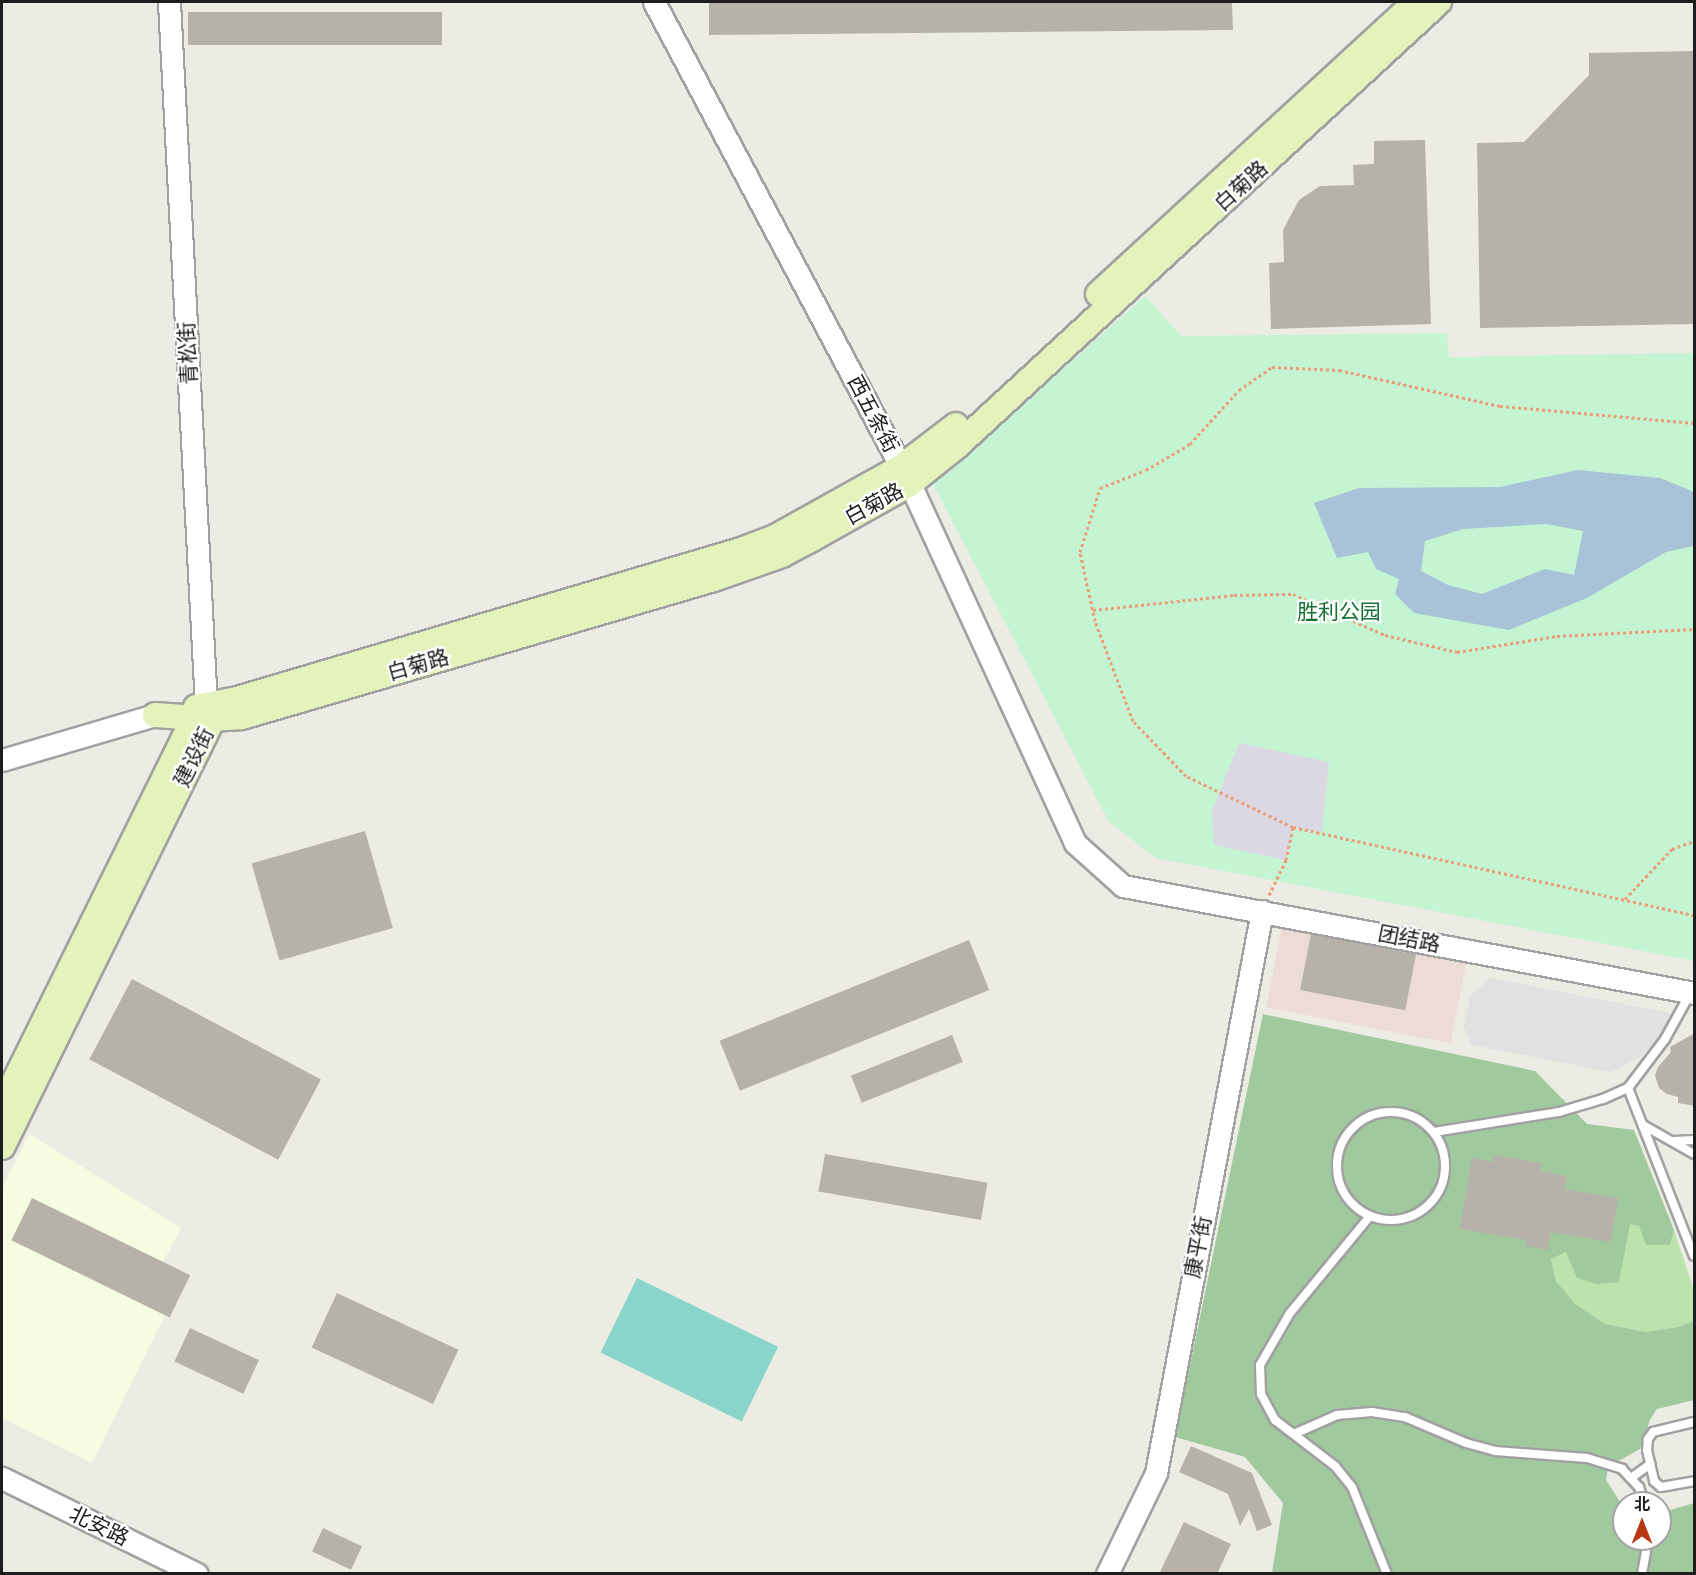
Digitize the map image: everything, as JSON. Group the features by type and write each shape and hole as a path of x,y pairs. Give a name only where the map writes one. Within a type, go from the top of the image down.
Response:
{"main road":[{"name":"白菊路","path":"905,476 945,435 1415,2"},
{"name":"白菊路","path":"155,715 204,714 242,717 724,575 782,555 905,476 955,448 1439,2"},
{"name":"建设街","path":"2,1106 204,714"},
{"name":"建设街","path":"2,1147 204,714"}],"street":[{"name":"青松街","path":"169,2 204,714"},
{"name":"西五条街","path":"654,2 905,476 1075,843 1123,886"},
{"name":"白菊路","path":"2,760 155,715"},
{"name":"团结路","path":"1123,886 1693,992"},
{"name":"康平街","path":"1107,1574 1156,1473 1262,911"},
{"name":"北安路","path":"2,1478 197,1574"}],"lane":[{"path":"1434,1132 1559,1112 1603,1099 1628,1088 1665,1039 1693,992"},
{"path":"1628,1088 1695,1256"},
{"path":"1385,1112 1404,1113 1421,1120 1434,1132 1443,1150 1445,1169 1441,1188 1430,1204 1415,1215 1396,1220 1370,1216 1349,1201 1340,1185 1336,1167 1343,1140 1361,1120 1385,1112"},
{"path":"1643,1125 1695,1154"},
{"path":"1672,1141 1695,1140"},
{"path":"1370,1216 1290,1313 1260,1365 1261,1394 1275,1420 1335,1466 1352,1487 1388,1574"},
{"path":"1294,1434 1337,1415 1372,1412 1405,1417 1466,1443 1495,1451 1587,1458 1622,1469 1640,1491"},
{"path":"1695,1422 1653,1432 1648,1439 1647,1450 1654,1481 1661,1487 1695,1481"},
{"path":"1631,1478 1650,1464"},
{"path":"1642,1574 1646,1551"}],"path":[{"path":"1695,423 1500,406 1339,370 1272,367 1239,390 1190,444 1146,470 1100,488 1080,552 1093,610 1133,721 1186,776 1293,827 1695,915"},
{"path":"1093,610 1234,595 1293,594 1385,635 1457,652 1557,636 1695,629"},
{"path":"1262,911 1286,860 1293,827"},
{"path":"1625,899 1672,849 1695,841"}],"shaded area":[{"path":"1578,470 1660,478 1694,492 1694,546 1666,552 1587,598 1509,630 1414,613 1395,594 1399,579 1376,569 1368,552 1337,558 1314,503 1359,488 1500,487","holes":["1546,524 1583,531 1574,575 1545,569 1482,594 1448,585 1421,571 1425,541 1463,529"]},
{"path":"1239,743 1329,762 1322,833 1293,827 1286,860 1214,845 1212,811"},
{"path":"1283,921 1468,957 1451,1043 1266,1007"},
{"path":"1491,978 1670,1013 1666,1030 1640,1057 1611,1072 1472,1045 1463,1026 1471,994"},
{"path":"29,1134 181,1228 156,1275 179,1286 92,1463 2,1418 2,1189"},
{"path":"637,1278 778,1347 742,1421 601,1353"}],"green space":[{"name":"胜利公园","path":"1145,296 1182,336 1447,333 1449,357 1694,353 1694,961 1156,858 1109,822 933,484"},
{"path":"1263,1014 1535,1071 1587,1124 1634,1130 1674,1230 1670,1245 1646,1245 1639,1226 1630,1224 1619,1282 1596,1284 1577,1278 1566,1252 1551,1259 1556,1281 1575,1304 1605,1324 1646,1332 1678,1327 1694,1321 1694,1400 1657,1409 1650,1420 1640,1449 1608,1467 1606,1480 1613,1491 1612,1551 1672,1551 1672,1509 1694,1503 1694,1573 1272,1573 1283,1503 1245,1457 1175,1437"},
{"path":"1630,1224 1639,1226 1670,1245 1674,1230 1694,1291 1694,1321 1678,1327 1646,1332 1605,1324 1575,1305 1556,1281 1551,1258"}],"building":[{"path":"709,2 1232,2 1233,30 709,35"},
{"path":"188,12 442,12 442,45 188,45"},
{"path":"1695,51 1695,324 1480,328 1477,143 1524,142 1589,75 1589,53"},
{"path":"1425,140 1431,324 1271,329 1269,263 1284,262 1283,230 1299,200 1320,186 1354,185 1353,165 1374,164 1374,141"},
{"path":"365,831 393,928 279,961 252,864"},
{"path":"1311,934 1416,954 1405,1010 1300,990"},
{"path":"969,940 989,990 740,1091 720,1041"},
{"path":"132,979 321,1079 278,1160 89,1059"},
{"path":"1695,1033 1695,1106 1678,1103 1678,1097 1667,1094 1659,1088 1655,1075 1658,1067 1671,1052 1670,1047"},
{"path":"952,1035 963,1062 862,1103 851,1076"},
{"path":"825,1154 987,1183 981,1220 818,1191"},
{"path":"1494,1155 1542,1163 1540,1171 1567,1176 1565,1189 1618,1198 1611,1242 1551,1232 1548,1250 1525,1246 1526,1240 1460,1229 1472,1158 1493,1162"},
{"path":"32,1198 190,1275 170,1317 11,1240"},
{"path":"337,1293 458,1350 433,1404 312,1347"},
{"path":"190,1328 259,1360 243,1394 174,1362"},
{"path":"1191,1446 1252,1473 1272,1525 1257,1531 1249,1509 1240,1526 1228,1494 1179,1472"},
{"path":"1184,1522 1231,1544 1217,1574 1159,1574"},
{"path":"323,1528 362,1546 351,1570 312,1552"}]}
